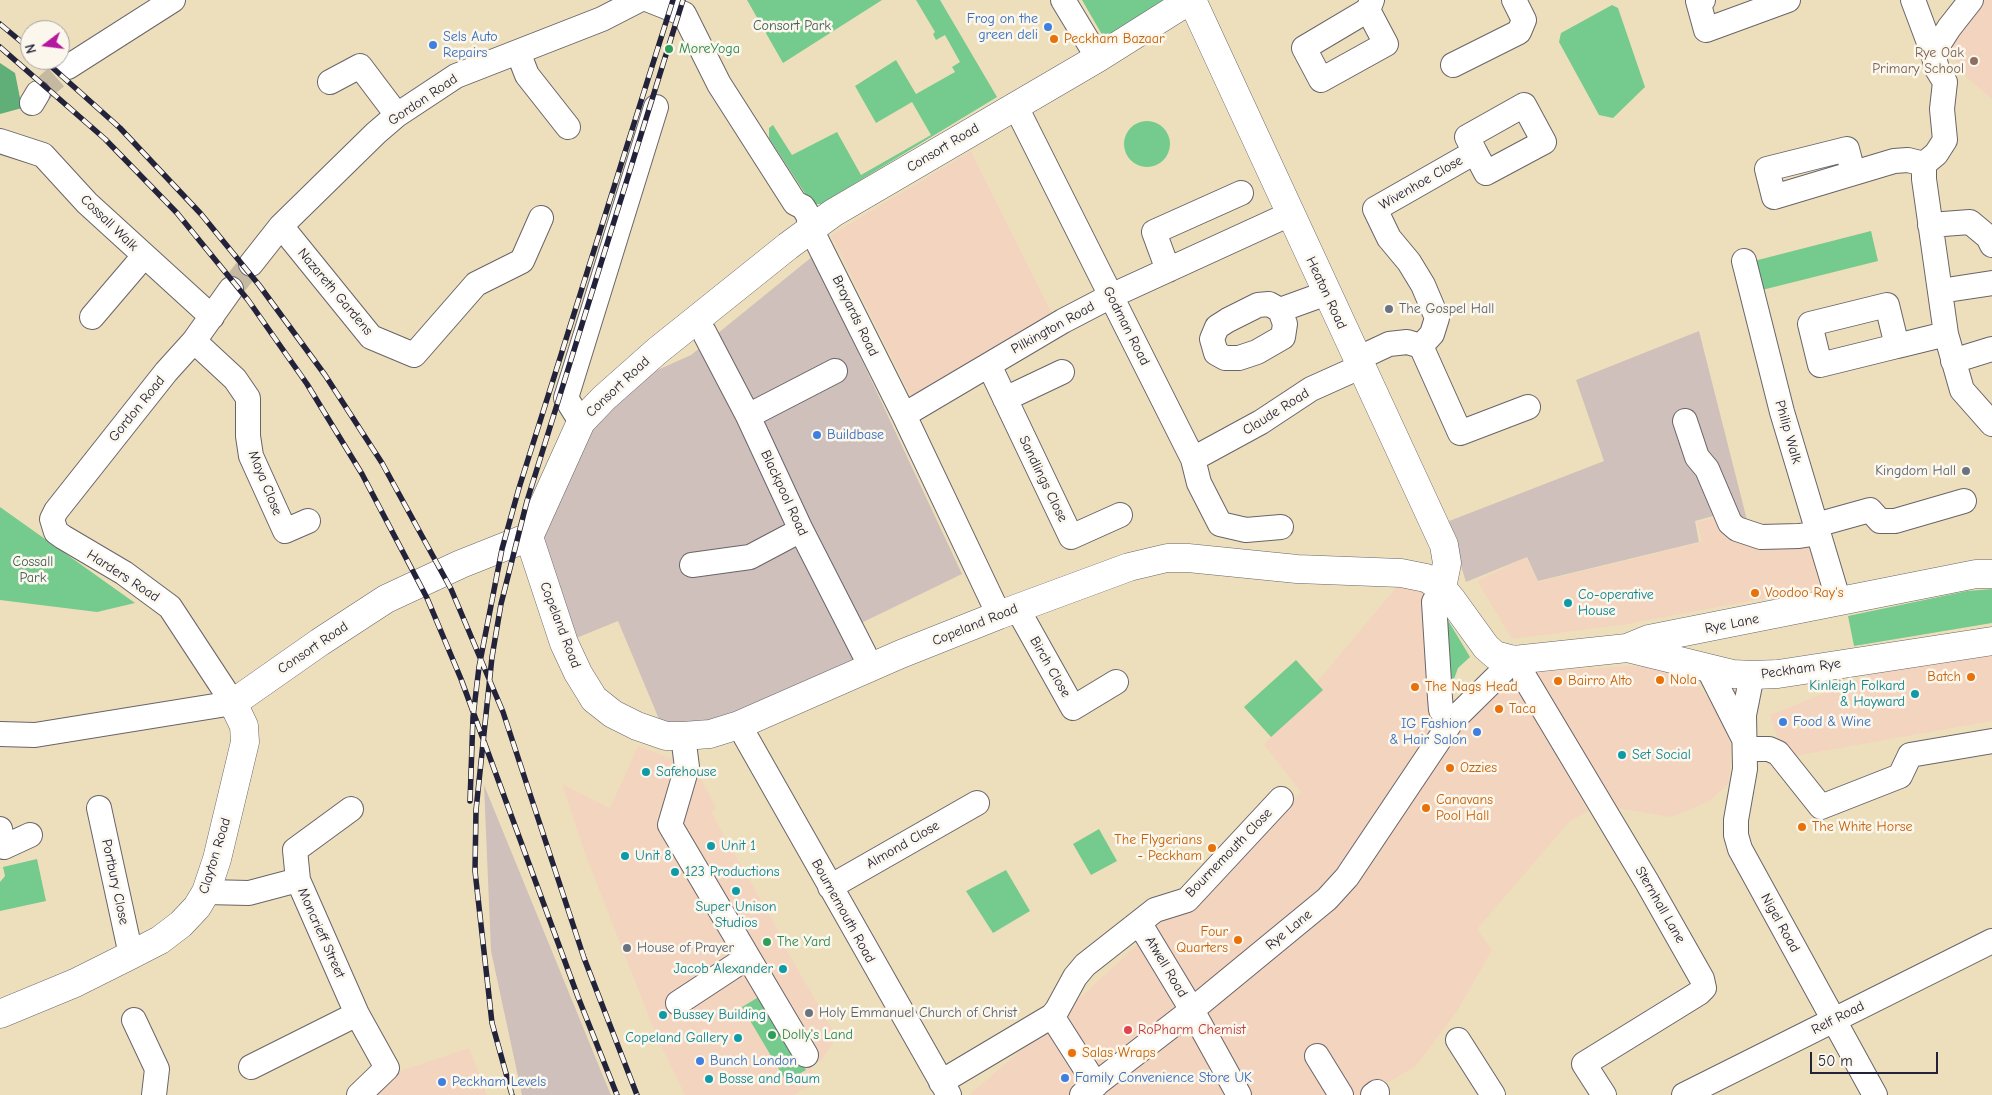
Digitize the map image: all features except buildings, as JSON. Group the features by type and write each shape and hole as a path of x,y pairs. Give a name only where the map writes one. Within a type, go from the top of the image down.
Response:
{"main road":[{"name":"Consort Road","path":"233,703 320,642 386,600 462,564 529,537 581,422 624,379 694,321 833,213 1098,58 1191,0"},
{"name":"Heaton Road","path":"1191,0 1444,544 1447,563 1442,588"},
{"name":"Copeland Road","path":"529,537 556,623 578,673 594,699 613,714 637,726 666,736 710,734 739,725 871,667 1008,611 1129,567 1167,558 1201,559 1297,569 1401,573 1426,578 1442,588 1486,647 1495,655 1519,669"},
{"path":"1839,602 1976,574 1992,574"},
{"name":"Rye Lane","path":"1519,669 1626,648 1649,639 1839,602"},
{"path":"1708,668 1708,644 1717,627"},
{"name":"Peckham Rye","path":"1752,676 1778,674 1992,641"},
{"name":"Rye Lane","path":"1626,648 1708,668 1752,676"},
{"name":"Clayton Road","path":"0,1014 61,989 160,940 181,924 197,907 206,892 217,859 245,742 244,726 233,703"}],"street":[{"path":"70,66 171,0"},
{"name":"Gordon Road","path":"251,264 280,226 397,115 456,76 602,19 639,0"},
{"path":"649,0 690,22"},
{"path":"1063,0 1098,58"},
{"path":"1453,65 1518,32 1524,20 1514,0"},
{"path":"1704,0 1698,2 1706,30 1779,1"},
{"path":"1913,0 1928,40 1935,48"},
{"path":"1924,164 1936,154 1945,140 1942,109 1945,82 1934,59 1935,48 1971,0"},
{"name":"Brayards Road","path":"690,22 719,84 795,203 803,207 808,215 811,229 904,414 1008,611"},
{"path":"518,52 527,75 568,127"},
{"path":"330,82 360,66 391,104 397,115"},
{"name":"Godman Road","path":"1015,105 1193,459 1199,483 1220,524 1246,530 1281,526"},
{"path":"581,422 566,398 656,107"},
{"name":"Cossall Walk","path":"0,141 43,155 87,203 212,317"},
{"name":"Wivenhoe Close","path":"1421,346 1432,334 1437,318 1418,277 1409,262 1389,238 1375,209 1475,152"},
{"path":"1853,172 1894,161 1908,160 1924,164"},
{"path":"1924,164 1930,225 1946,334 1953,361 1962,390 1992,424"},
{"path":"1168,270 1154,232 1241,193"},
{"name":"Pilkington Road","path":"904,414 1034,338 1111,296 1290,214"},
{"name":"Nazareth Gardens","path":"280,226 371,337 414,355 476,284 522,260 541,218"},
{"path":"1930,225 1970,222 1988,236 1992,245"},
{"path":"92,316 144,256"},
{"name":"Philip Walk","path":"1744,260 1782,412 1839,602"},
{"path":"1940,291 1992,282"},
{"name":"Gordon Road","path":"56,532 52,518 56,510 166,372 194,341 231,289"},
{"path":"1280,310 1326,293"},
{"name":"Blackpool Road","path":"694,321 704,332 748,416 801,530 871,667"},
{"path":"1897,346 1946,334"},
{"name":"Maya Close","path":"194,341 236,379 248,398 248,436 251,456 284,531 308,520"},
{"path":"1359,363 1389,344 1407,342 1421,346 1460,433 1528,407"},
{"path":"1953,361 1992,350"},
{"name":"Claude Road","path":"1193,459 1261,422 1311,389 1359,363"},
{"name":"Sandlings Close","path":"989,366 1071,537 1120,515"},
{"path":"748,416 835,372"},
{"path":"1005,399 1062,372"},
{"path":"1685,421 1697,458 1707,469 1730,523 1737,530 1761,537 1800,536 1870,510 1880,521 1895,521 1964,501"},
{"path":"692,566 750,557 801,530"},
{"name":"Harders Road","path":"56,532 124,573 170,607 233,703"},
{"path":"1442,588 1434,602 1438,669 1441,710 1451,722"},
{"name":"Birch Close","path":"1008,611 1073,708 1116,682"},
{"path":"1708,668 1744,744 1769,749 1778,754 1821,807 1900,776 1910,755 1992,741"},
{"name":"Rye Lane","path":"1089,1090 1192,1010 1326,899 1347,877 1451,722 1519,669"},
{"name":"Sternhall Lane","path":"1519,669 1559,732 1647,882 1702,979 1704,988 1699,993 1584,1064 1596,1092"},
{"name":"Peckham Rye","path":"1744,744 1746,698 1752,676"},
{"name":"Consort Road","path":"0,734 35,735 233,703"},
{"name":"Bournemouth Road","path":"739,725 945,1088"},
{"path":"683,736 687,767 670,825 806,1055"},
{"name":"Nigel Road","path":"1744,744 1745,769 1736,820 1736,835 1740,849 1875,1095"},
{"name":"Bournemouth Close","path":"945,1088 1052,1016 1080,970 1140,924 1155,910 1187,900 1281,799"},
{"name":"Almond Close","path":"830,887 977,803"},
{"name":"Portbury Close","path":"99,808 131,955"},
{"path":"298,880 295,850 351,809"},
{"path":"0,829 4,847 30,835"},
{"name":"Moncrieff Street","path":"206,892 249,893 298,880 357,1014 388,1068 359,1095"},
{"name":"Atwell Road","path":"1140,924 1192,1010 1239,1095"},
{"name":"Relf Road","path":"1684,1095 1992,941"},
{"path":"678,1002 748,957"},
{"path":"251,1067 357,1014"},
{"path":"1052,1016 1089,1090"},
{"path":"134,1020 157,1069 154,1095"},
{"path":"1458,1040 1493,1095"},
{"path":"1318,1056 1341,1095"}],"shaded area":[{"name":"Rye Oak Primary School","path":"1985,0 1992,0 1992,99 1965,76 1946,46"},
{"path":"971,151 1053,316 911,397 831,235"},
{"path":"813,256 962,574 851,628 871,667 666,736 618,621 564,643 529,537 581,422 653,372 691,355"},
{"path":"1699,331 1748,524 1724,513 1695,521 1699,542 1538,581 1527,557 1466,582 1456,550 1444,523 1604,461 1576,380"},
{"path":"1723,516 1731,527 1806,534 1820,588 1622,625 1512,639 1477,581 1526,557 1538,582 1702,542 1697,522"},
{"path":"1400,583 1417,586 1427,596 1449,746 1465,724 1486,702 1514,681 1556,737 1550,743 1588,811 1569,822 1477,929 1492,950 1458,1010 1416,1066 1367,1095 969,1095 1056,1020 1301,792 1264,745"},
{"path":"1992,654 1992,721 1784,758 1770,715 1889,667"},
{"path":"1632,666 1663,668 1692,680 1716,706 1726,727 1731,748 1729,783 1710,801 1671,817 1616,808 1534,672"},
{"path":"638,746 667,757 692,761 716,808 711,812 788,948 786,949 837,1037 821,1061 810,1067 818,1081 794,1095 685,1095 658,1040 584,851 562,784 610,808"},
{"path":"484,785 611,1095 522,1095 491,951"},
{"path":"469,1048 487,1095 369,1095 394,1073"}],"green space":[{"name":"Consort Park","path":"747,0 882,0 783,63"},
{"path":"916,0 940,0 997,97 821,204 815,204 810,201 769,138 769,128 773,125 792,155 837,132 861,175 931,135 912,102 876,123 855,86 896,60 916,94 955,72 952,67 960,62 945,35 936,40 933,34 935,32"},
{"path":"1082,0 1166,0 1104,38"},
{"path":"1612,5 1618,8 1645,87 1613,118 1599,115 1559,42 1561,33"},
{"path":"0,63 15,73 22,108 0,114"},
{"path":"1147,121 1160,125 1166,131 1170,144 1166,157 1160,163 1147,167 1134,163 1128,157 1124,144 1128,131 1134,125"},
{"path":"1871,231 1878,261 1762,290 1754,261"},
{"name":"Cossall Park","path":"0,507 135,603 97,612 0,600"},
{"path":"1992,589 1992,623 1854,646 1848,616 1967,591"},
{"path":"1440,607 1470,657 1458,668 1450,690"},
{"path":"1296,660 1323,690 1271,737 1244,707"},
{"path":"1099,829 1117,861 1091,875 1073,844"},
{"path":"37,859 46,901 0,911 0,882 5,876 3,867"},
{"path":"1006,870 1030,911 993,933 966,891"},
{"name":"Dolly's Land","path":"762,995 806,1070 786,1081 742,1007"}],"tunnel":[{"path":"38,93 65,70"},
{"path":"231,289 251,264"}],"railway":[{"path":"470,801 473,717 479,667 502,549 519,488 673,0"},
{"path":"512,1095 492,1023 475,871 476,810 492,657 501,604 527,501 683,0"},
{"path":"0,24 20,41"},
{"path":"0,47 105,139 177,213 248,300 307,384 362,474 427,598 461,679 578,997 617,1095"},
{"path":"55,70 120,128 201,214 259,285 325,375 382,463 451,589 503,712 584,958 637,1095"}],"place":[{"name":"Frog on the green deli","path":"1048,27"},
{"name":"Peckham Bazaar","path":"1054,39"},
{"name":"Sels Auto Repairs","path":"433,45"},
{"name":"MoreYoga","path":"669,49"},
{"name":"Rye Oak Primary School","path":"1974,61"},
{"name":"The Gospel Hall","path":"1389,309"},
{"name":"Buildbase","path":"817,435"},
{"name":"Kingdom Hall","path":"1966,471"},
{"name":"Voodoo Ray's","path":"1755,593"},
{"name":"Co-operative House","path":"1568,603"},
{"name":"Batch","path":"1971,677"},
{"name":"Nola","path":"1660,680"},
{"name":"Bairro Alto","path":"1558,681"},
{"name":"The Nags Head","path":"1415,687"},
{"name":"Kinleigh Folkard & Hayward","path":"1915,694"},
{"name":"Taca","path":"1499,709"},
{"name":"Food & Wine","path":"1783,722"},
{"name":"IG Fashion & Hair Salon","path":"1477,732"},
{"name":"Set Social","path":"1622,755"},
{"name":"Ozzies","path":"1450,768"},
{"name":"Safehouse","path":"646,772"},
{"name":"Canavans Pool Hall","path":"1426,808"},
{"name":"The White Horse","path":"1802,827"},
{"name":"Unit 1","path":"711,846"},
{"name":"The Flygerians - Peckham","path":"1212,848"},
{"name":"Unit 8","path":"625,856"},
{"name":"123 Productions","path":"675,872"},
{"name":"Super Unison Studios","path":"736,891"},
{"name":"Four Quarters","path":"1238,940"},
{"name":"The Yard","path":"767,942"},
{"name":"House of Prayer","path":"627,948"},
{"name":"Jacob Alexander","path":"783,969"},
{"name":"Holy Emmanuel Church of Christ","path":"809,1013"},
{"name":"Bussey Building","path":"663,1015"},
{"name":"RoPharm Chemist","path":"1128,1030"},
{"name":"Dolly's Land","path":"772,1035"},
{"name":"Copeland Gallery","path":"738,1038"},
{"name":"Salas Wraps","path":"1072,1053"},
{"name":"Bunch London","path":"700,1061"},
{"name":"Family Convenience Store UK","path":"1065,1078"},
{"name":"Bosse and Baum","path":"709,1079"},
{"name":"Peckham Levels","path":"442,1082"}]}
